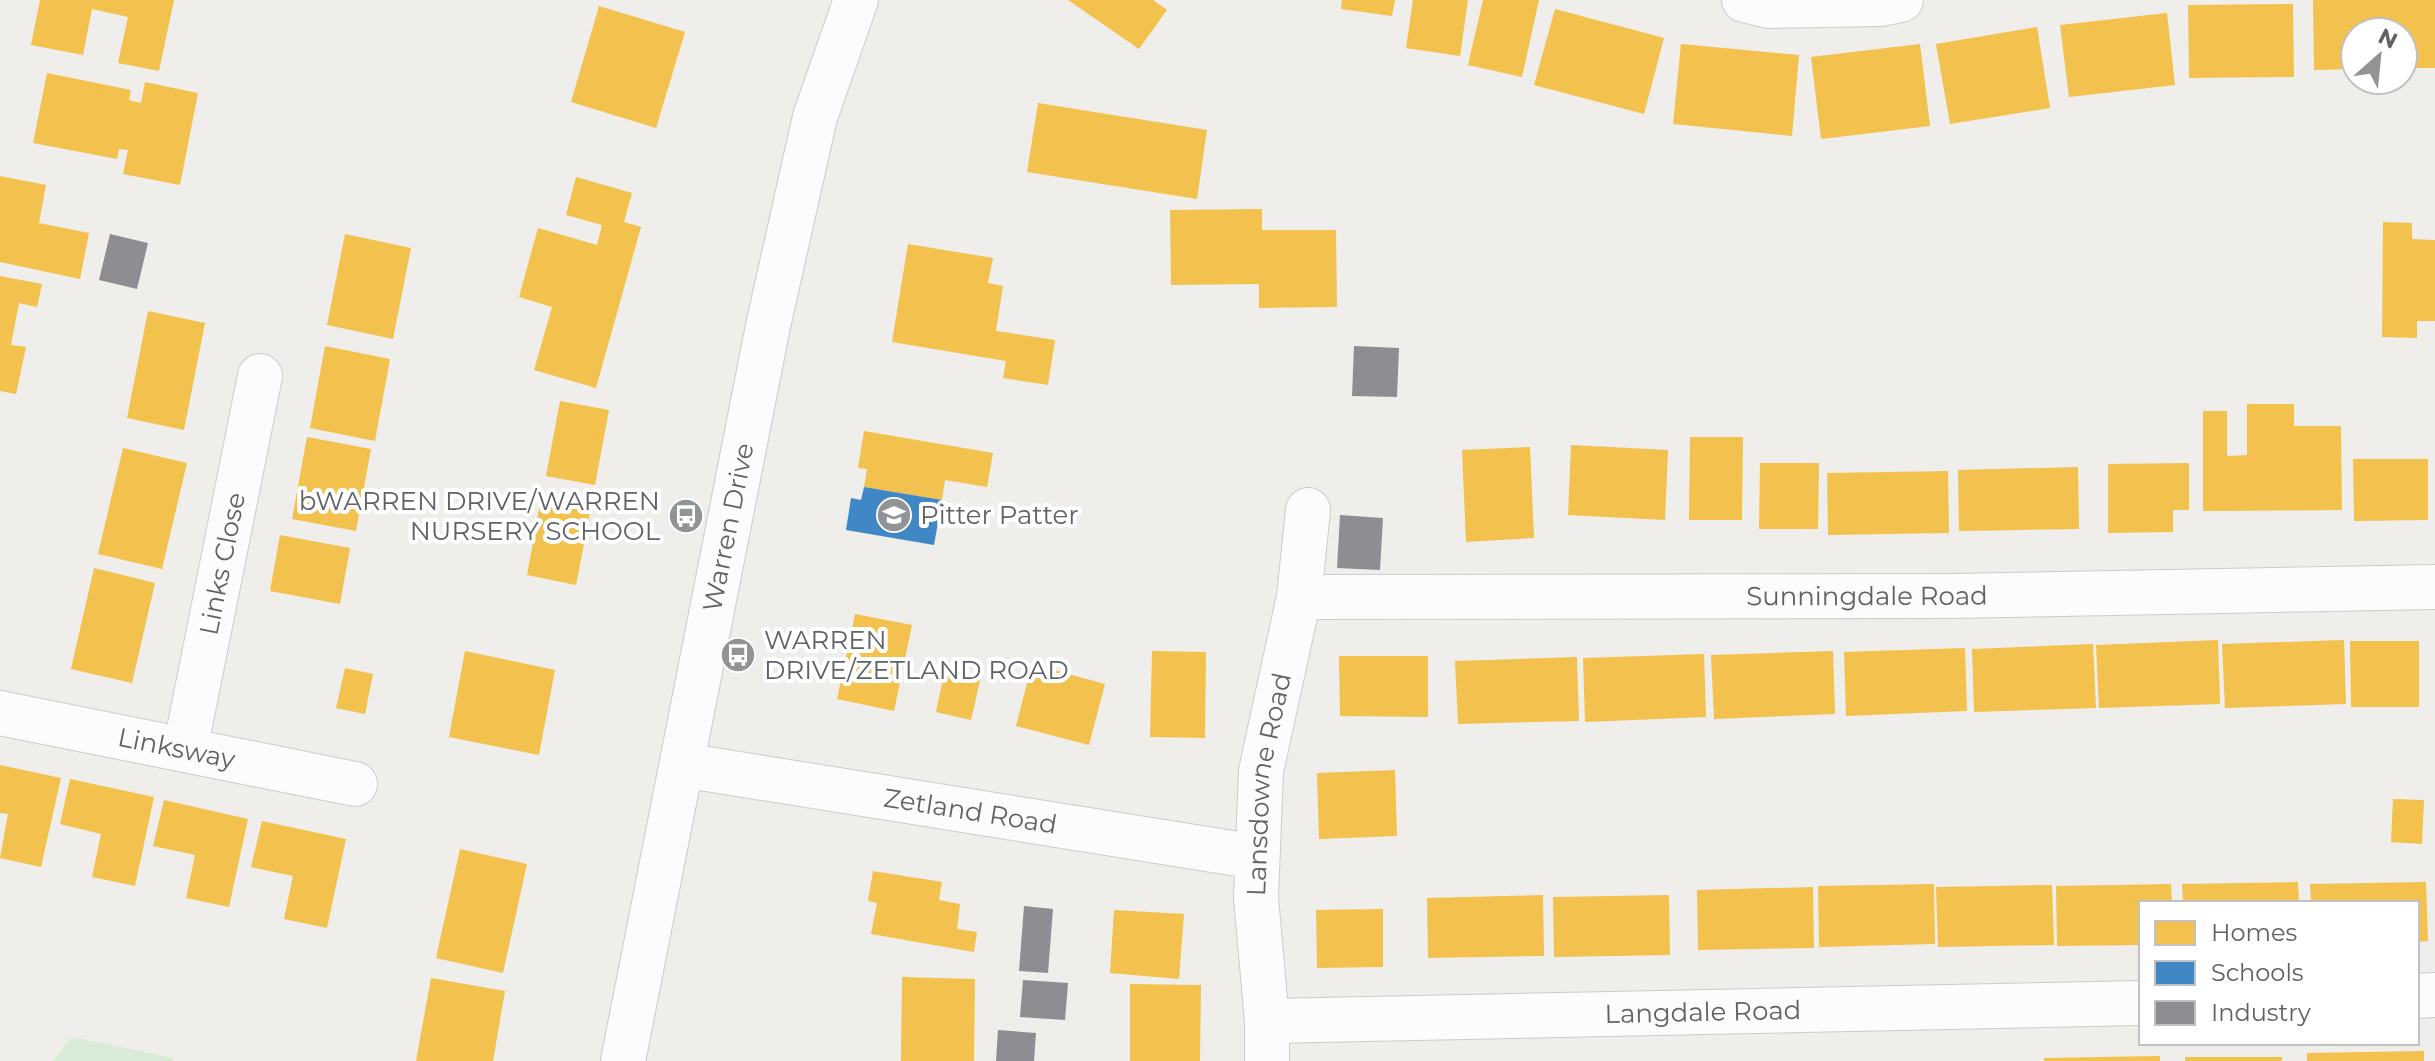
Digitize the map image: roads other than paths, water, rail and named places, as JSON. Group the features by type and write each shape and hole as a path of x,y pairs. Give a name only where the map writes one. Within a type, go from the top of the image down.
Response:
{"street":[{"name":"Warren Drive","path":"623,1061 768,326 815,117 856,0"},
{"path":"1744,0 1768,6 1881,4 1901,0"},
{"name":"Links Close","path":"185,750 260,376"},
{"name":"Lansdowne Road","path":"1267,1041 1256,898 1261,771 1299,597 1308,510"},
{"name":"Sunningdale Road","path":"1299,597 1953,596 2435,587"},
{"name":"Linksway","path":"0,713 355,784"},
{"name":"Zetland Road","path":"682,765 1257,857"},
{"name":"Langdale Road","path":"1267,1041 2139,1003"}],"place":[{"name":"Pitter Patter","path":"894,515"},
{"name":"bWARREN DRIVE/WARREN NURSERY SCHOOL","path":"686,516"},
{"name":"WARREN DRIVE/ZETLAND ROAD","path":"738,655"}]}
